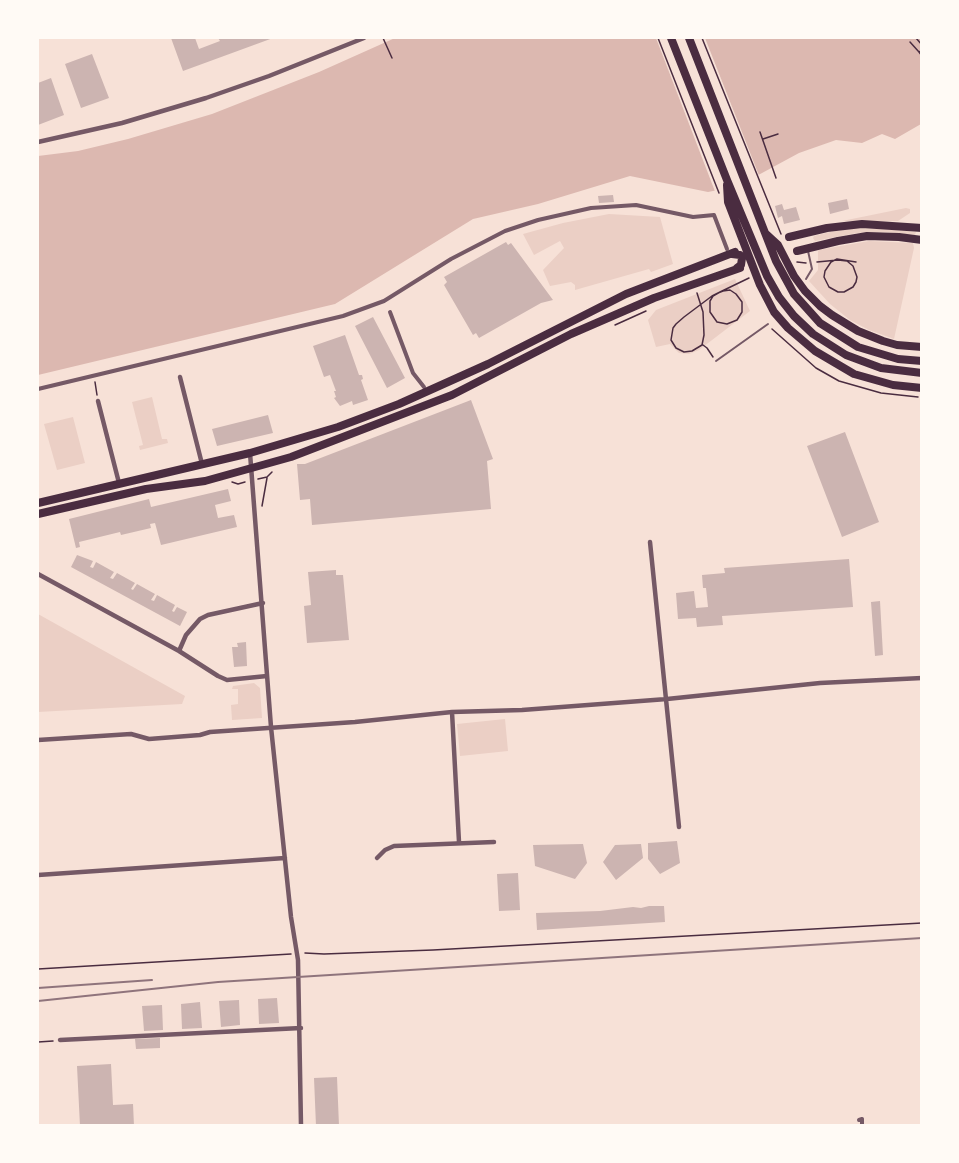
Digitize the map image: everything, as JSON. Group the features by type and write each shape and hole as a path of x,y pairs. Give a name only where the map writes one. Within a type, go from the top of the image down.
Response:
{"main road":[{"path":"671,38 767,276 779,297 794,316 829,345 881,368 921,374"},
{"path":"689,38 784,279 806,309 836,335 868,351 898,359 921,361"},
{"path":"727,180 728,202 760,285 774,312 788,328 815,351 854,374 893,385 921,388"},
{"path":"787,239 812,231 862,224 921,228"},
{"path":"808,248 806,238 812,231"},
{"path":"765,233 778,245 794,276 819,306 858,331 883,341 897,345 921,346"},
{"path":"797,251 867,236 921,240"},
{"path":"38,503 250,453 338,427 399,404 488,364 626,294 731,252 742,258 739,268 647,301 571,334 476,383 418,409 344,435 291,457 196,482 146,489 38,514"},
{"path":"196,482 201,475 202,464"}],"street":[{"path":"38,142 122,123 206,98 364,38"},
{"path":"38,389 343,316 384,301 461,253 505,231 538,220 591,208 636,205 693,217 714,215 731,252"},
{"path":"390,312 413,373 424,387"},
{"path":"180,377 202,464"},
{"path":"98,401 119,483"},
{"path":"250,453 271,727 291,917 298,954 301,1125"},
{"path":"650,542 680,827"},
{"path":"38,574 227,680 267,676"},
{"path":"178,651 186,636 200,619 208,615 263,603"},
{"path":"38,740 131,734 149,739 452,712 522,710 667,699 809,684 921,678"},
{"path":"452,712 459,842"},
{"path":"377,858 385,850 394,846 494,842"},
{"path":"38,874 285,858"},
{"path":"60,1040 301,1028"},
{"path":"859,1120 862,1119 862,1125"}],"lane":[{"path":"806,279 812,269 808,248"},
{"path":"716,361 768,324"}],"path":[{"path":"383,38 392,58"},
{"path":"658,38 720,197"},
{"path":"702,38 787,239"},
{"path":"916,38 921,45"},
{"path":"910,42 921,56"},
{"path":"760,132 776,178"},
{"path":"762,139 778,134"},
{"path":"795,261 799,264 838,260 847,261 853,266 857,277 853,287 844,292 838,292 829,287 824,277 825,271 831,262 842,259 856,262"},
{"path":"702,345 692,351 684,352 676,348 671,340 673,328 712,296 718,293 723,291 730,290 742,302 742,312 737,320 727,324 717,321 710,312 710,301 713,296 720,292 746,280 752,275"},
{"path":"696,291 703,312 702,345"},
{"path":"627,320 647,311"},
{"path":"702,345 716,361"},
{"path":"93,376 98,401"},
{"path":"256,513 262,505 267,477"},
{"path":"231,481 237,484 253,480"},
{"path":"38,969 921,923"},
{"path":"38,1042 60,1040"}],"shaded area":[{"path":"395,38 921,38 921,124 895,139 882,134 862,143 836,140 799,153 738,186 708,192 630,176 538,204 473,219 335,304 38,375 38,156 78,151 128,139 212,114 319,72"},
{"path":"910,209 910,213 898,221 842,221"},
{"path":"609,214 660,217 673,264 651,272 649,269 575,290 575,285 571,282 550,286 543,270 564,248 560,241 534,255 523,234"},
{"path":"856,228 916,232 915,235 885,232 857,233 815,241 813,238 830,232"},
{"path":"869,241 913,243 914,248 894,339 850,320 830,304 809,281 818,270 818,250"},
{"path":"735,279 750,311 699,350 689,354 679,353 670,344 656,347 648,320 656,310"},
{"path":"152,397 162,439 167,439 168,443 140,450 139,446 143,445 132,402"},
{"path":"73,417 85,463 57,470 44,424"},
{"path":"38,614 185,696 182,704 38,712"},
{"path":"254,683 260,688 262,718 232,720 231,705 238,704 238,689 232,689 233,686"},
{"path":"505,719 508,751 460,756 457,724"}],"pier":[{"path":"656,38 705,38 760,178 739,189 716,194"}],"building":[{"path":"171,38 195,38 199,49 220,41 218,38 273,38 183,71"},
{"path":"92,54 109,98 81,108 65,64"},
{"path":"51,78 64,115 38,125 38,83"},
{"path":"613,195 614,202 599,203 598,196"},
{"path":"847,199 849,209 830,214 828,203"},
{"path":"782,204 784,210 796,207 800,220 784,224 782,216 778,218 775,206"},
{"path":"506,242 508,245 511,243 553,300 541,303 479,338 476,333 473,335 444,285 447,282 444,277"},
{"path":"373,317 405,378 387,388 355,326"},
{"path":"345,335 359,375 362,375 361,380 368,400 353,405 352,401 340,406 334,398 336,397 334,391 336,391 330,375 324,377 313,346"},
{"path":"471,400 493,459 487,461 491,509 312,525 310,499 300,500 297,464 305,464"},
{"path":"268,415 273,433 217,446 212,429"},
{"path":"845,432 879,522 842,537 807,446"},
{"path":"228,489 231,501 215,505 218,518 234,515 237,527 161,545 155,523 150,524 151,528 121,535 120,532 79,542 80,547 76,548 69,519 149,499 151,507"},
{"path":"77,555 93,561 90,567 93,568 96,562 114,572 110,578 113,579 117,573 135,583 131,589 133,590 137,584 155,594 151,600 154,601 157,595 175,605 172,611 174,612 177,607 187,612 180,626 71,567"},
{"path":"849,559 853,607 722,616 723,625 697,627 696,618 678,619 676,593 694,591 696,608 708,607 702,575 725,573 724,568"},
{"path":"336,570 336,575 343,575 349,640 307,643 304,606 311,605 308,572"},
{"path":"880,601 883,655 875,656 871,602"},
{"path":"246,642 247,666 234,667 232,647 238,647 237,643"},
{"path":"677,841 680,863 660,874 648,859 648,843"},
{"path":"583,844 587,863 575,879 535,866 533,845"},
{"path":"641,844 643,858 616,880 603,862 615,845"},
{"path":"518,873 520,910 499,911 497,874"},
{"path":"664,906 665,922 537,930 536,913 600,911"},
{"path":"277,998 279,1023 259,1024 258,999"},
{"path":"239,1000 240,1025 221,1027 219,1001"},
{"path":"200,1002 202,1028 182,1029 181,1004"},
{"path":"162,1005 163,1030 144,1031 142,1006"},
{"path":"160,1038 160,1048 136,1049 135,1039"},
{"path":"111,1064 113,1105 133,1104 134,1126 80,1126 77,1066"},
{"path":"337,1077 339,1126 316,1126 314,1078"}],"railway":[{"path":"38,1001 218,982 922,938"},
{"path":"38,988 152,980"}]}
